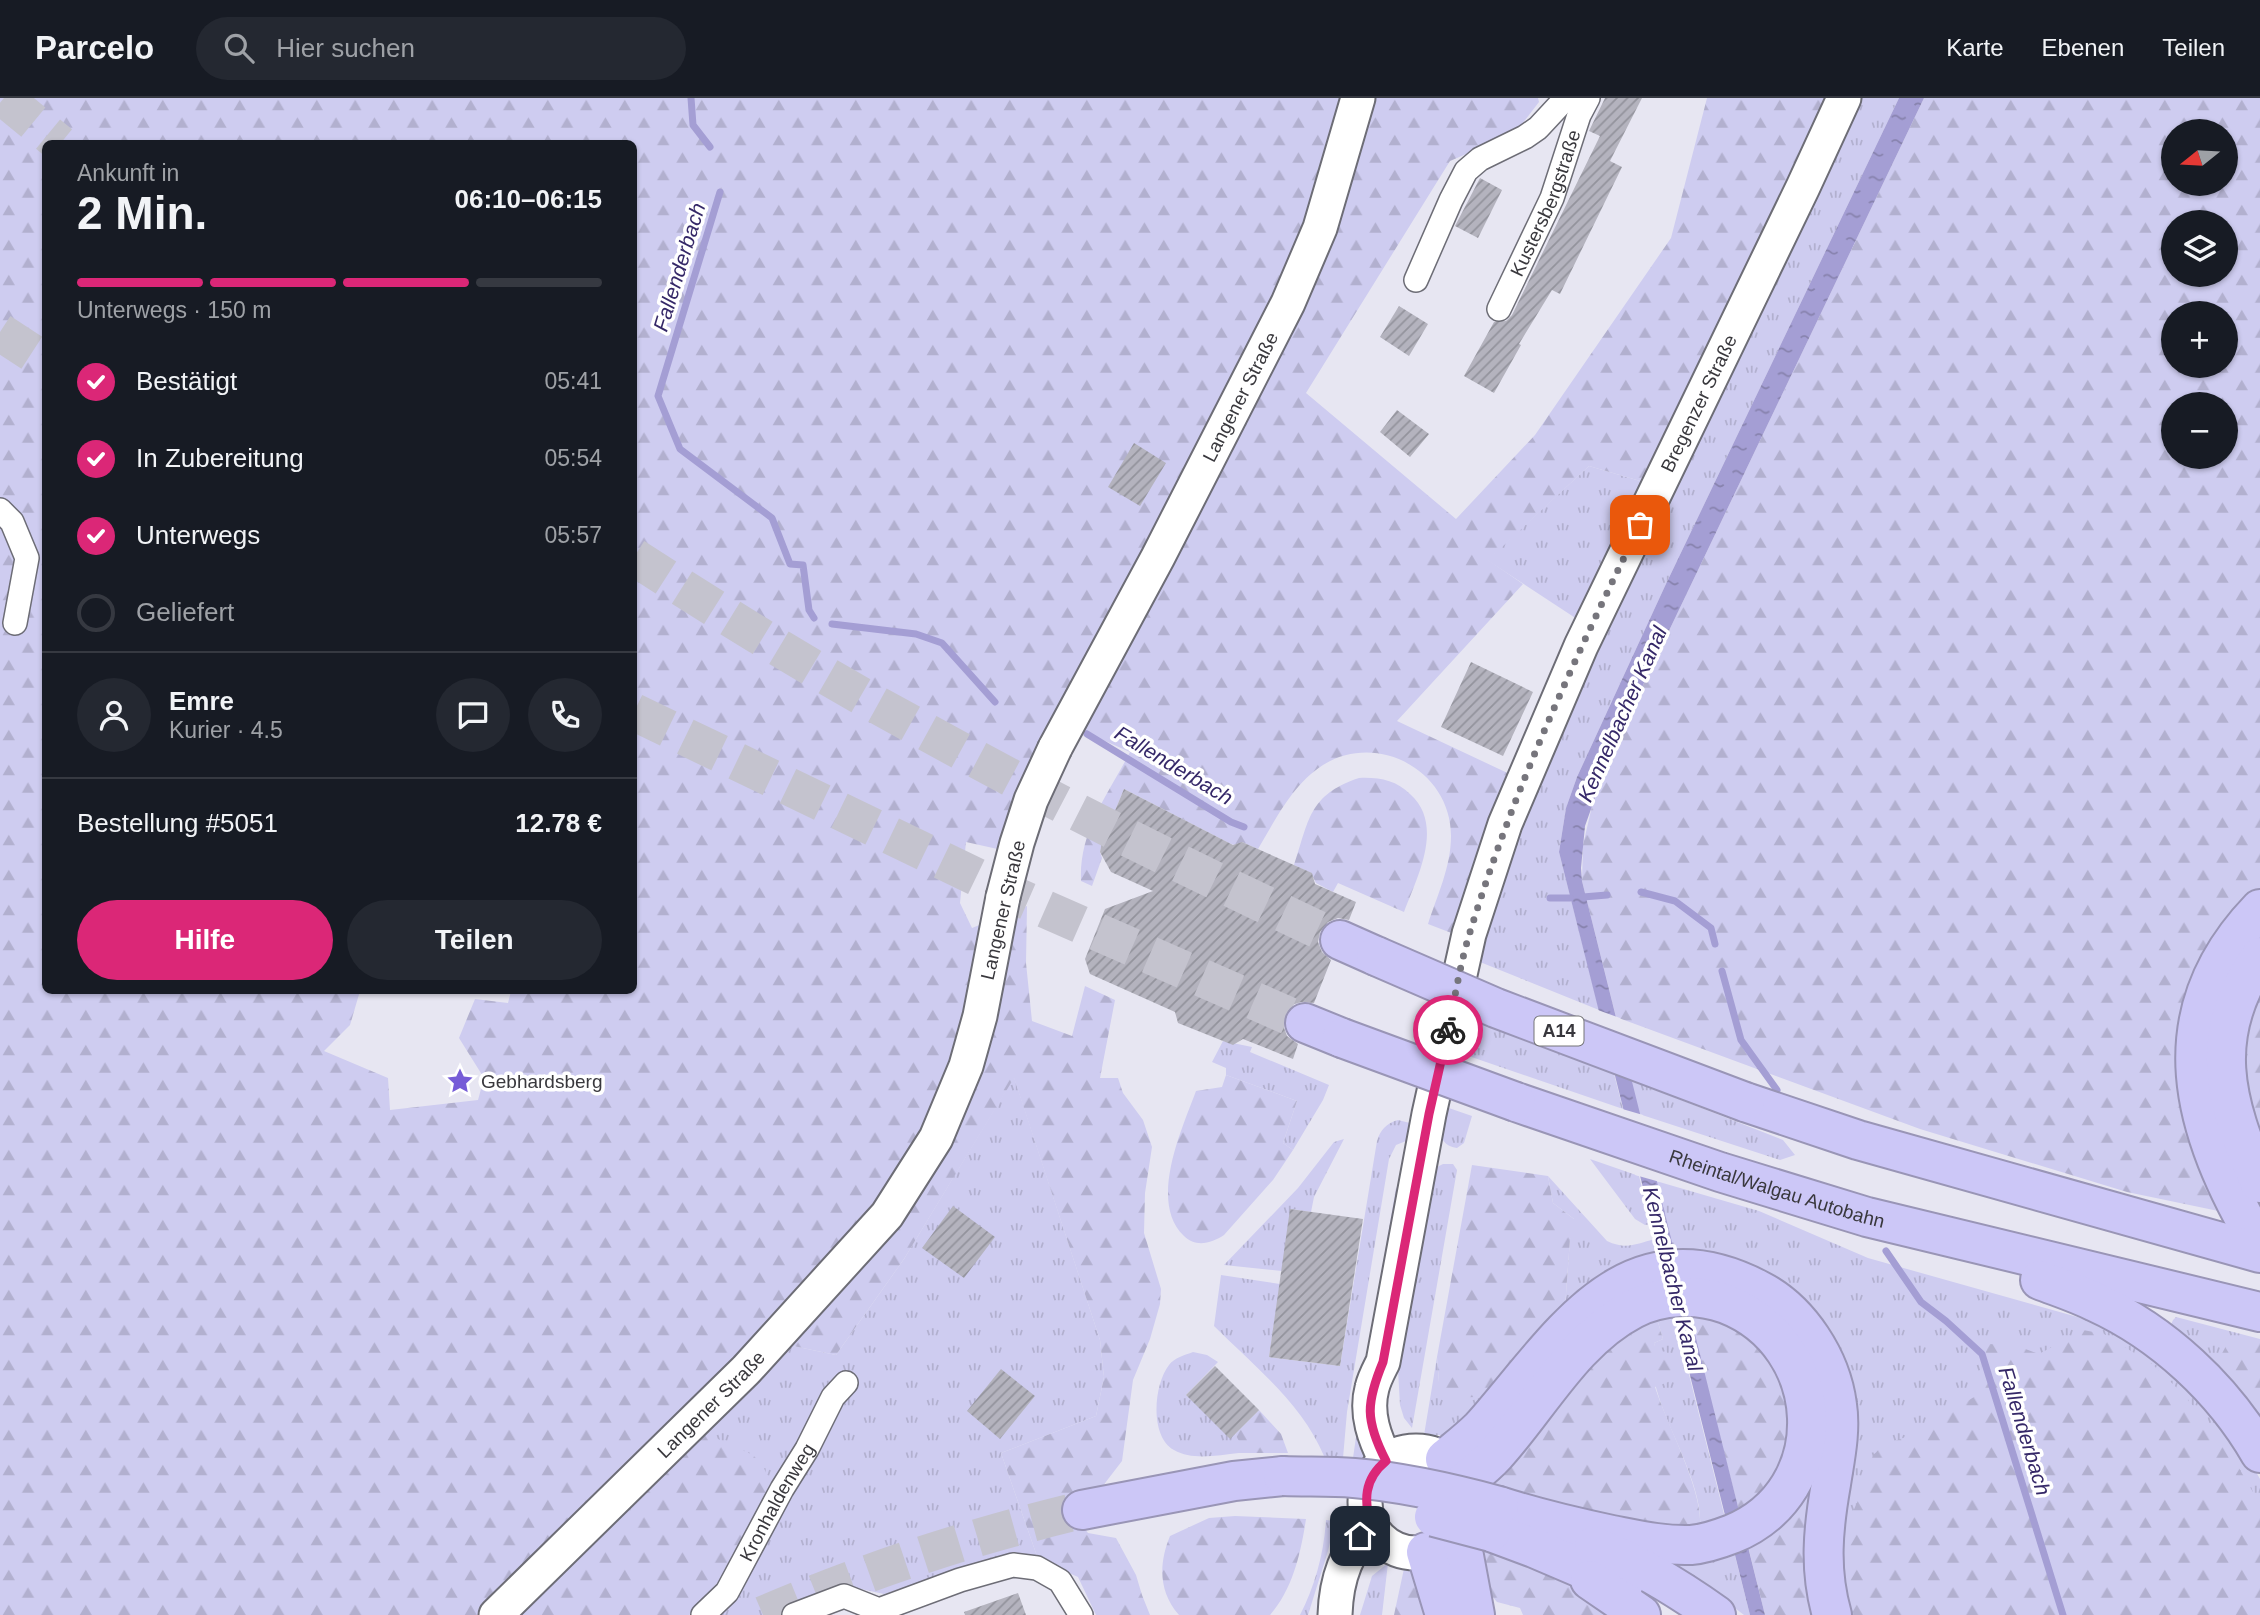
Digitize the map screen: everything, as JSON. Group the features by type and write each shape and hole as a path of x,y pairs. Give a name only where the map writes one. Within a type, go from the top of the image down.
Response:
{"highway":[{"path":"2254,1248 2212,1149 2199,1103 2194,1063 2201,1010 2211,981 2239,933 2260,909"},
{"name":"A14","path":"1340,940 1496,1007 1745,1102 1870,1144 2254,1248"},
{"path":"2260,957 2234,1005 2228,1025 2225,1062 2234,1115 2245,1150 2260,1183"},
{"name":"Rheintal/Walgau Autobahn","path":"1305,1023 1516,1102 1720,1172 1867,1217 2260,1312"},
{"path":"1867,1217 2073,1292 2118,1313 2160,1340 2201,1377 2233,1413 2260,1453"},
{"path":"1426,1463 1494,1456 1594,1337 1624,1314 1650,1288 1669,1298 1721,1274 1744,1282 1765,1293 1787,1310 1822,1357 1832,1382 1839,1419 1838,1438 1822,1558 1826,1593 1832,1615"},
{"path":"1450,1530 1628,1538 1672,1545 1692,1545 1728,1536 1773,1508 1796,1472 1805,1445 1807,1409 1799,1376 1776,1337 1751,1316 1721,1302 1695,1284"},
{"path":"1082,1510 1234,1481 1282,1488 1352,1478 1433,1490 1464,1556 1475,1615"},
{"path":"1450,1530 1560,1558 1625,1587 1694,1611"},
{"path":"1450,1530 1631,1563 1694,1611"},
{"path":"1445,1615 1450,1530"},
{"path":"1560,1558 1641,1615"}],"main road":[{"name":"Langener Straße","path":"496,1615 746,1370 887,1215 936,1138 966,1066 980,1016 1003,897 1031,800 1055,748 1158,557 1288,303 1320,228 1358,98"},
{"name":"Bregenzer Straße","path":"1426,1463 1388,1411 1383,1362 1429,1114 1469,934 1505,824 1581,646 1844,98"},
{"path":"1350,1615 1364,1574 1373,1563 1450,1530 1464,1519 1467,1504 1426,1463 1378,1468 1366,1494 1366,1510 1450,1530"},
{"path":"1335,1615 1342,1573 1351,1549 1360,1536 1450,1530"}],"street":[{"name":"Kustersbergstraße","path":"1416,280 1466,171 1480,159 1538,128 1566,98"},
{"name":"Kustersbergstraße","path":"1500,309 1552,198 1579,115 1588,98"},
{"path":"0,510 12,522 27,558 15,623"},
{"name":"Kronhaldenweg","path":"703,1615 727,1592 833,1397 846,1382"},
{"path":"794,1615 844,1596 879,1610 960,1580 1013,1565 1037,1569 1060,1581 1081,1615"}],"green space":[{"path":"0,98 1538,98 1539,102 1515,133 1450,161 1306,393 1456,519 1535,435 1671,238 1707,98 1832,98 1647,483 1589,466 1488,560 1523,584 1397,721 1516,777 1454,934 1428,924 1449,859 1451,836 1448,813 1439,793 1425,776 1408,763 1388,755 1366,753 1344,756 1323,765 1294,792 1258,849 1242,842 1234,845 1229,843 1124,789 1102,842 1102,858 1092,886 1081,881 1085,845 1096,814 1130,752 1053,718 1002,850 966,842 960,903 972,928 1027,906 1026,963 1032,1021 1072,1036 1085,986 1115,1000 1100,1078 1118,1078 1123,1093 1143,1120 1152,1147 1145,1193 1144,1233 1161,1289 1160,1304 1150,1339 1133,1380 1122,1461 1102,1487 1082,1525 1088,1533 1116,1538 1136,1575 1150,1615 1096,1615 1078,1577 1038,1559 1001,1453 1096,1416 1104,1377 1100,1340 1014,1078 904,1259 836,1355 779,1343 694,1428 753,1455 763,1466 772,1486 750,1538 722,1577 689,1615 0,1615"},
{"path":"1858,98 1899,98 1665,586 1577,777 1566,808 1559,852 1599,1010 1475,960 1483,930 1565,712"},
{"path":"1924,98 2260,98 2260,892 2228,1213 2127,1192 1920,1129 1616,1017 1582,881 1583,845 1592,806 1643,685"},
{"path":"1589,466 1647,483 1583,623 1487,560"},
{"path":"1359,778 1380,779 1399,785 1420,807 1426,821 1425,852 1404,912 1338,883 1333,892 1316,883 1311,873 1294,865 1308,823 1320,801 1342,785"},
{"path":"2260,977 2260,1153 2239,1083 2251,993"},
{"path":"1462,1015 1614,1074 1623,1109 1454,1051"},
{"path":"1223,1041 1252,1047 1250,1052 1329,1085 1293,1150 1283,1143 1297,1101 1226,1075 1226,1068 1212,1062"},
{"path":"1226,1075 1297,1101 1283,1143 1293,1150 1273,1180 1224,1235 1199,1243 1184,1236 1174,1222 1168,1185 1171,1165 1196,1091 1222,1087"},
{"path":"1014,1077 1100,1340 1104,1377 1096,1416 1001,1453 1038,1559 1000,1557 884,1594 847,1586 773,1615 689,1615 722,1577 693,1427 779,1343 836,1355 904,1259"},
{"path":"1630,1080 1783,1140 1795,1155 1780,1160 1639,1114"},
{"path":"1443,1106 1472,1116 1464,1143 1457,1148 1445,1143 1442,1138 1440,1126"},
{"path":"1398,1120 1410,1123 1406,1141 1396,1145 1389,1159 1347,1412 1343,1458 1324,1456 1315,1437 1290,1402 1214,1326 1221,1275 1280,1284 1269,1357 1340,1366 1377,1141 1384,1128"},
{"path":"1344,1139 1314,1197 1311,1212 1291,1209 1282,1271 1224,1265 1298,1188 1334,1142"},
{"path":"1590,1159 1639,1176 1651,1224 1645,1225 1635,1219"},
{"path":"1443,1164 1453,1164 1457,1170 1412,1428 1404,1418 1400,1405 1398,1370 1435,1168"},
{"path":"1472,1165 1548,1176 1553,1203 1574,1219 1580,1228 1570,1239 1565,1307 1497,1387 1475,1397 1452,1398 1439,1382 1437,1357"},
{"path":"1548,1176 1607,1241 1626,1246 1655,1239 1659,1255 1565,1307 1574,1219 1553,1203"},
{"path":"1656,1181 1759,1211 1868,1258 2106,1325 2169,1365 2241,1445 2260,1479 2260,1615 1846,1615 1674,1254"},
{"path":"1401,1184 1370,1460 1353,1458 1396,1188"},
{"path":"1674,1315 1725,1518 1700,1526 1691,1476 1662,1407 1656,1385 1654,1343 1663,1339 1657,1319"},
{"path":"1689,1315 1724,1315 1784,1369 1791,1451 1765,1490 1739,1511"},
{"path":"2176,1317 2260,1339 2260,1431 2170,1327"},
{"path":"1657,1319 1663,1339 1654,1343 1657,1353 1666,1351 1673,1362 1671,1381 1655,1387 1696,1494 1700,1526 1629,1526 1491,1485 1611,1336"},
{"path":"2083,1330 2104,1334 2152,1364 2222,1439 2257,1499 2260,1511 2260,1615 1854,1615 1847,1597 1840,1540 1861,1494 1873,1455 1886,1444 1914,1434 1974,1397 1988,1344 2015,1345 2039,1354"},
{"path":"2244,1336 2260,1340 2260,1417 2218,1361 2226,1346"},
{"path":"1193,1352 1207,1355 1218,1362 1186,1395 1235,1434 1240,1441 1239,1453 1206,1456 1181,1453 1166,1443 1161,1433 1156,1409 1160,1384 1174,1360"},
{"path":"1437,1357 1439,1382 1497,1387 1446,1435 1424,1435"},
{"path":"1259,1410 1281,1434 1288,1453 1239,1453 1239,1441 1235,1434"},
{"path":"1809,1480 1815,1481 1814,1615 1765,1615 1748,1546"},
{"path":"1235,1516 1306,1519 1298,1557 1285,1594 1270,1615 1179,1615 1167,1596 1162,1577 1170,1536 1209,1518"},
{"path":"1326,1520 1335,1521 1328,1551 1308,1615 1300,1615 1318,1569"},
{"path":"1479,1547 1548,1571 1591,1594 1621,1615 1523,1615 1520,1608 1497,1602 1484,1587"},
{"path":"1734,1552 1750,1615 1744,1615 1667,1561"},
{"path":"1388,1563 1382,1615 1360,1615 1372,1576"},
{"path":"1405,1564 1414,1570 1432,1615 1394,1615"}],"water":[{"name":"Kennelbacher Kanal","path":"1899,98 1924,98 1643,685 1601,781 1585,826 1582,881 1765,1615 1750,1615 1559,852 1566,808 1577,777 1665,586"}],"pier":[{"path":"1595,1009 1620,1018 1634,1082 1610,1072"},
{"path":"1619,1108 1643,1115 1660,1182 1635,1175"}],"building":[{"path":"1605,98 1642,98 1610,161 1622,167 1560,294 1552,290 1519,344 1521,345 1494,393 1464,376 1494,322 1506,321 1512,315 1600,136 1589,131"},
{"path":"1480,178 1502,190 1478,238 1455,226"},
{"path":"1399,306 1428,324 1409,356 1380,337"},
{"path":"1397,410 1429,434 1410,457 1380,432"},
{"path":"1134,443 1166,463 1140,506 1108,487"},
{"path":"1471,662 1533,692 1503,756 1441,727"},
{"path":"1124,789 1233,845 1242,842 1312,873 1315,884 1356,902 1349,920 1338,918 1328,922 1320,932 1318,942 1322,952 1331,960 1314,1003 1301,1002 1292,1005 1285,1014 1283,1025 1287,1036 1298,1044 1293,1059 1243,1039 1233,1045 1178,1023 1175,1012 1090,974 1085,959 1105,909 1153,891 1111,872 1100,852"},
{"path":"953,1206 995,1237 964,1278 922,1248"},
{"path":"1290,1209 1363,1219 1340,1366 1269,1357"},
{"path":"1215,1366 1259,1410 1230,1439 1186,1395"},
{"path":"1001,1369 1035,1396 1000,1439 967,1411"},
{"path":"1018,1593 1026,1615 965,1615 964,1612"}],"waterway":[{"name":"Fallenderbach","path":"691,98 693,125 710,147"},
{"name":"Fallenderbach","path":"720,192 658,396 680,449 772,518 790,564 803,565 809,610 814,618"},
{"name":"Fallenderbach","path":"832,624 916,634 942,643 995,702"},
{"name":"Fallenderbach","path":"1087,734 1231,822 1244,827"},
{"name":"Fallenderbach","path":"1641,892 1675,901 1711,928 1715,944"},
{"name":"Fallenderbach","path":"1583,897 1607,895"},
{"name":"Fallenderbach","path":"1550,898 1570,898"},
{"name":"Fallenderbach","path":"1722,971 1741,1040 1777,1090"},
{"name":"Fallenderbach","path":"1886,1251 1921,1302 1982,1354 2063,1615"}],"tunnel":[{"path":"4,98 55,140"},
{"path":"0,332 42,359"},
{"path":"637,559 805,663 963,752 1123,835 1340,940"},
{"path":"637,713 1020,898 1305,1023"},
{"path":"763,1615 920,1556 1082,1510"}],"way so far":[{"path":"1448,1030 1469,934 1505,824 1581,646 1640,525"}],"place":[{"name":"Gebhardsberg","path":"460,1081"}],"route":[{"path":"1360,1536 1372,1527 1366,1510 1366,1494 1371,1478 1386,1461 1371,1424 1371,1389 1383,1362 1429,1114 1448,1030"}]}
